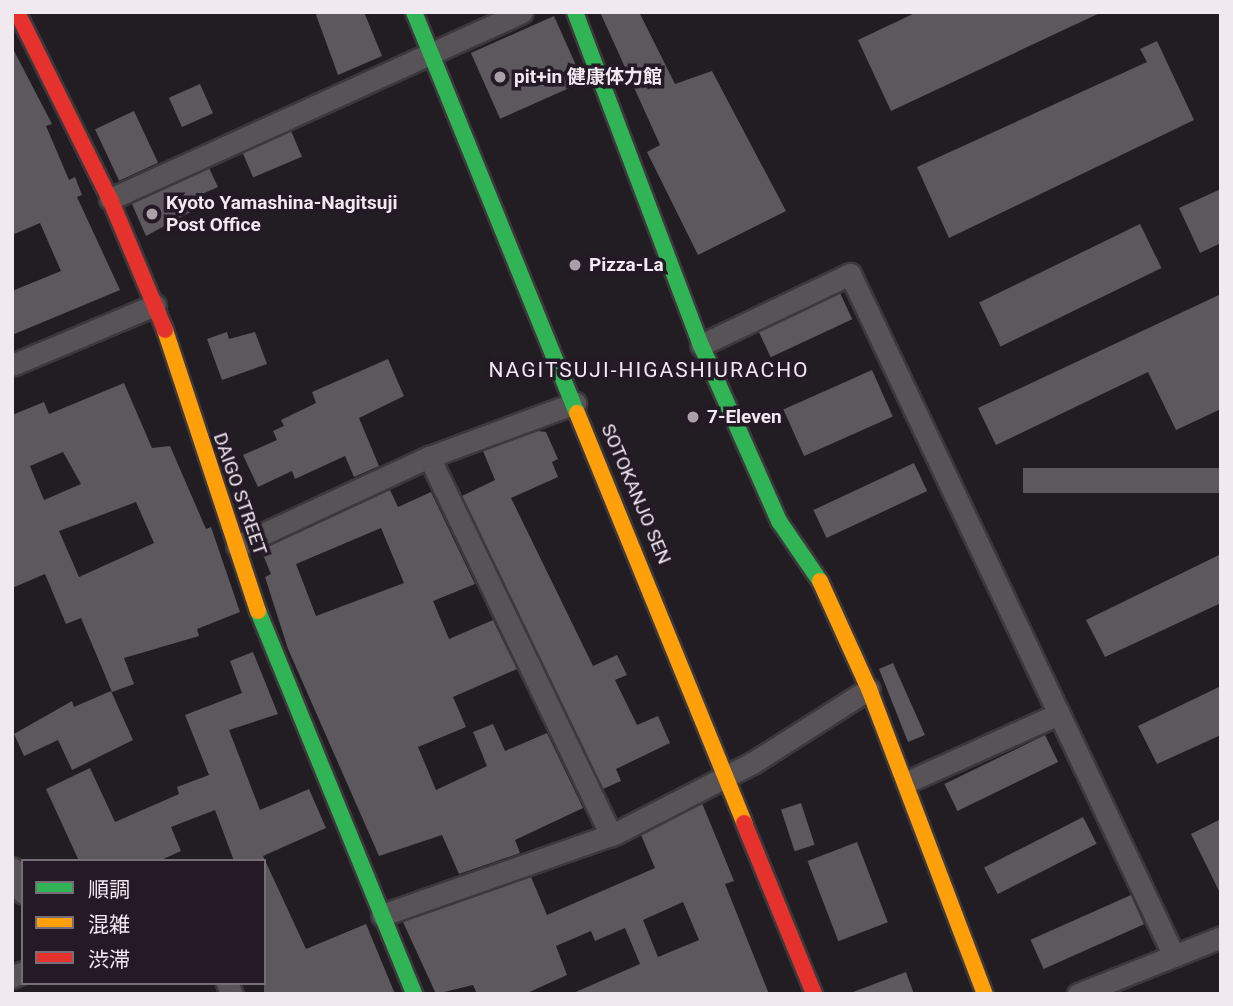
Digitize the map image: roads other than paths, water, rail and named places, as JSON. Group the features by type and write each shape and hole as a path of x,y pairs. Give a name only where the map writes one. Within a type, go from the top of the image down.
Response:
{"street":[{"name":"DAIGO STREET","path":"17,12 110,199 155,305 272,655 414,994"},
{"name":"SOTOKANJO SEN","path":"414,12 730,776 814,994"},
{"path":"110,199 522,12"},
{"path":"575,12 701,345 779,521 808,556 869,689 907,782 985,994"},
{"path":"701,345 850,274 1056,715 1174,956"},
{"path":"12,365 155,305"},
{"path":"237,546 429,457 575,403"},
{"path":"429,457 611,835"},
{"path":"382,915 611,835 730,776 869,689"},
{"path":"907,782 1056,715"},
{"path":"12,868 21,888"},
{"path":"1078,994 1221,937"}],"place":[{"name":"pit+in 健康体力館","path":"500,77"},
{"name":"Kyoto Yamashina-Nagitsuji Post Office","path":"152,214"},
{"name":"Pizza-La","path":"575,265"},
{"name":"7-Eleven","path":"693,417"}],"district":[{"name":"NAGITSUJI-HIGASHIURACHO","path":"649,370"}]}
